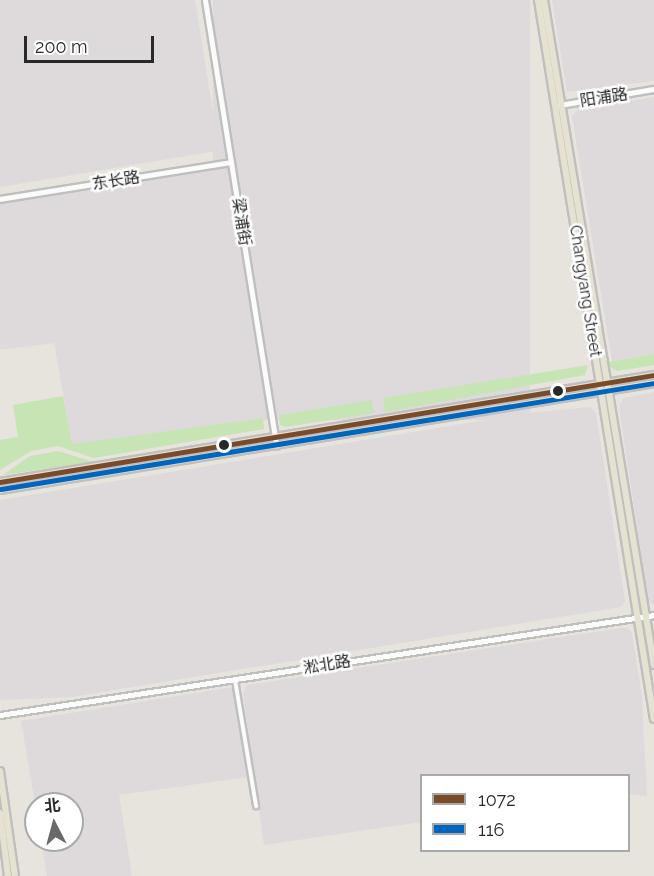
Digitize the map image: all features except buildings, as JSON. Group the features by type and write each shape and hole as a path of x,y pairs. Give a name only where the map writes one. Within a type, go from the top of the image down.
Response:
{"main road":[{"name":"Changyang Street","path":"538,0 603,383 654,718"},
{"name":"Changyang Street","path":"544,0 557,105"},
{"path":"0,482 654,375"},
{"path":"0,490 654,383"},
{"name":"Changyang Street","path":"604,392 650,616 654,665"},
{"path":"0,771 15,876"},
{"path":"0,813 8,876"}],"street":[{"name":"梁浦街","path":"205,0 276,445"},
{"name":"阳浦路","path":"557,105 654,89"},
{"name":"东长路","path":"0,199 231,162"},
{"name":"淞北路","path":"0,715 650,616"},
{"path":"235,680 256,806"}],"shaded area":[{"path":"0,0 195,0 218,143 216,151 0,187"},
{"path":"213,0 530,0 530,420 213,420"},
{"path":"552,0 654,0 654,81 567,92"},
{"path":"654,97 654,354 612,361 572,116 578,110"},
{"path":"214,170 223,176 263,418 72,445 54,343 0,350 0,204"},
{"path":"654,392 654,605 648,601 619,407 623,398"},
{"path":"590,407 596,413 625,601 621,607 72,697 0,700 0,500 529,413"},
{"path":"627,627 632,633 642,697 647,796 630,794 630,774 420,774 420,822 264,845 243,693 247,685"},
{"path":"233,687 248,777 119,795 132,876 47,876 43,852 84,852 84,792 33,792 21,721"}],"green space":[{"path":"654,354 654,365 617,371 610,367 609,362"},
{"path":"588,365 585,375 385,412 383,398"},
{"path":"63,396 72,444 263,418 264,429 94,458 58,446 31,451 0,470 0,440 18,437 13,405"},
{"path":"372,400 374,413 286,427 280,425 279,415"},
{"path":"58,451 94,462 3,475 30,456"}],"transit line":[{"name":"1072","path":"0,482 654,375"},
{"name":"116","path":"1,489 654,383"}]}
